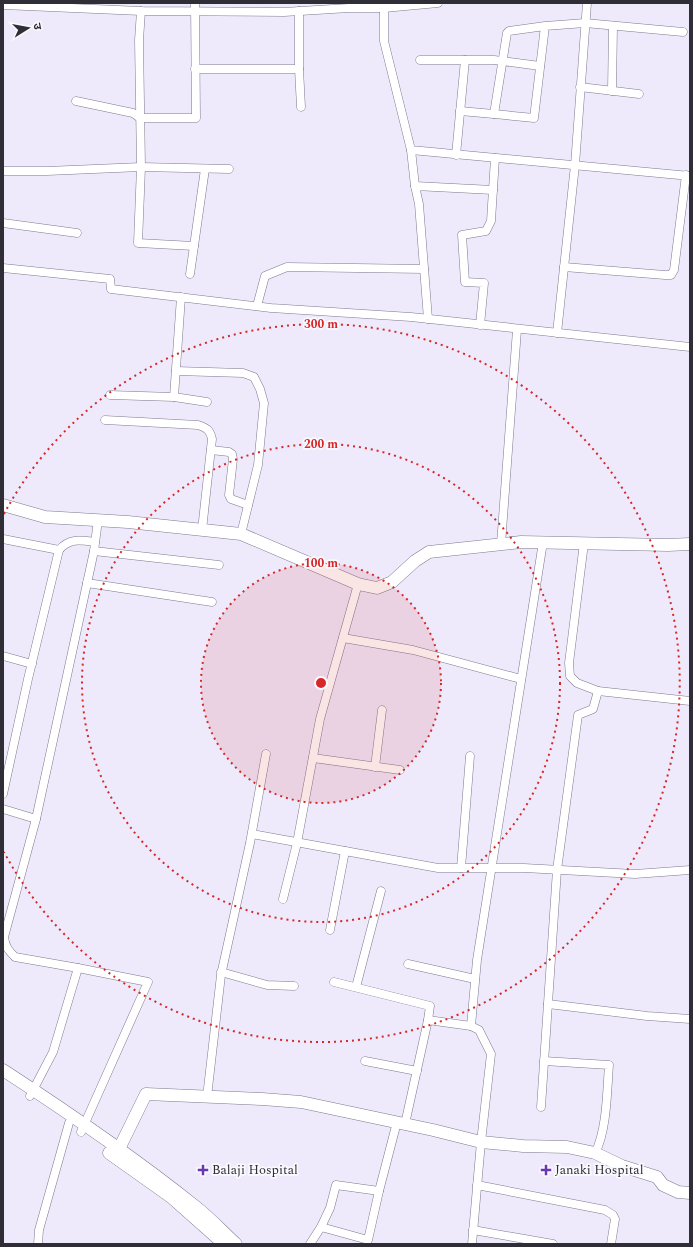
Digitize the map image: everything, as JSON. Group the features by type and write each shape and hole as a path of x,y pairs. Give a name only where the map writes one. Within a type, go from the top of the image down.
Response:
{"street":[{"path":"3,5 121,7 141,11 195,7 299,11 438,3"},
{"path":"557,333 575,165 587,3"},
{"path":"384,5 384,41 410,150 419,204 428,319"},
{"path":"76,101 133,112 140,118 196,118 195,7"},
{"path":"141,11 139,40 141,167 138,243 194,246"},
{"path":"299,11 299,69 301,107"},
{"path":"494,114 506,35 508,31 585,23 683,32"},
{"path":"460,111 534,118 545,26"},
{"path":"612,91 613,26"},
{"path":"420,60 503,61 540,66"},
{"path":"456,155 465,60"},
{"path":"195,69 299,69"},
{"path":"580,87 639,94"},
{"path":"410,150 688,176 674,270 671,275 564,267"},
{"path":"480,326 484,283 465,282 462,235 486,231 491,221 495,158"},
{"path":"3,171 47,171 141,167 229,169"},
{"path":"190,274 205,169"},
{"path":"415,186 493,190"},
{"path":"3,223 77,233"},
{"path":"257,306 265,276 287,267 424,269"},
{"path":"3,268 110,279 111,289 257,306 428,319 480,326 690,348"},
{"path":"174,397 181,297"},
{"path":"501,544 517,330"},
{"path":"176,371 243,373 254,377 260,389 264,403 258,466 241,534"},
{"path":"110,395 174,397 207,402"},
{"path":"105,420 198,425 211,432 211,450 202,530"},
{"path":"211,450 229,452 232,454 233,459 229,495 231,499 248,505"},
{"path":"3,505 45,517 128,522 241,534 358,584 377,588 392,582 429,552 521,542 668,545 690,544"},
{"path":"83,1128 148,982 15,956 8,951 4,944 4,937 36,819 94,551 98,520"},
{"path":"3,538 59,550"},
{"path":"3,794 59,550 65,543 79,540 95,542"},
{"path":"471,1026 475,979 543,542"},
{"path":"584,543 570,663 570,676 577,683 598,691 690,701"},
{"path":"94,551 219,565"},
{"path":"87,582 212,602"},
{"path":"283,899 297,843 320,719 358,584"},
{"path":"343,638 413,650 521,679"},
{"path":"3,656 32,664"},
{"path":"540,1107 557,870 578,715 592,709 598,691"},
{"path":"375,767 382,710"},
{"path":"207,1097 221,972 252,834 266,754"},
{"path":"461,868 470,756"},
{"path":"313,758 400,770"},
{"path":"3,809 36,819"},
{"path":"252,834 438,868 492,868 635,874 690,870"},
{"path":"330,930 345,851"},
{"path":"356,987 381,891"},
{"path":"408,964 475,979"},
{"path":"32,1093 53,1052 78,968"},
{"path":"221,972 267,985 294,986"},
{"path":"321,1227 368,1240 380,1191 416,1071 430,1006 334,982"},
{"path":"548,1004 647,1016 690,1019"},
{"path":"428,1020 471,1026 479,1030 491,1054 472,1244"},
{"path":"364,1061 416,1071"},
{"path":"544,1061 609,1065 605,1116 598,1147 595,1153"},
{"path":"3,1070 69,1123 83,1128"},
{"path":"3,1078 32,1093 197,1208 236,1244"},
{"path":"117,1153 146,1094 301,1102 481,1142 523,1146 568,1147 595,1153 622,1166 657,1177 663,1185 678,1192 690,1194"},
{"path":"38,1244 39,1230 69,1123"},
{"path":"117,1153 171,1197 222,1243"},
{"path":"310,1244 321,1227 330,1208 336,1184 380,1191"},
{"path":"477,1185 605,1210 613,1215 614,1220 611,1244"},
{"path":"473,1230 553,1244"}],"place":[{"name":"Balaji Hospital","path":"203,1170"},
{"name":"Janaki Hospital","path":"546,1170"}]}
